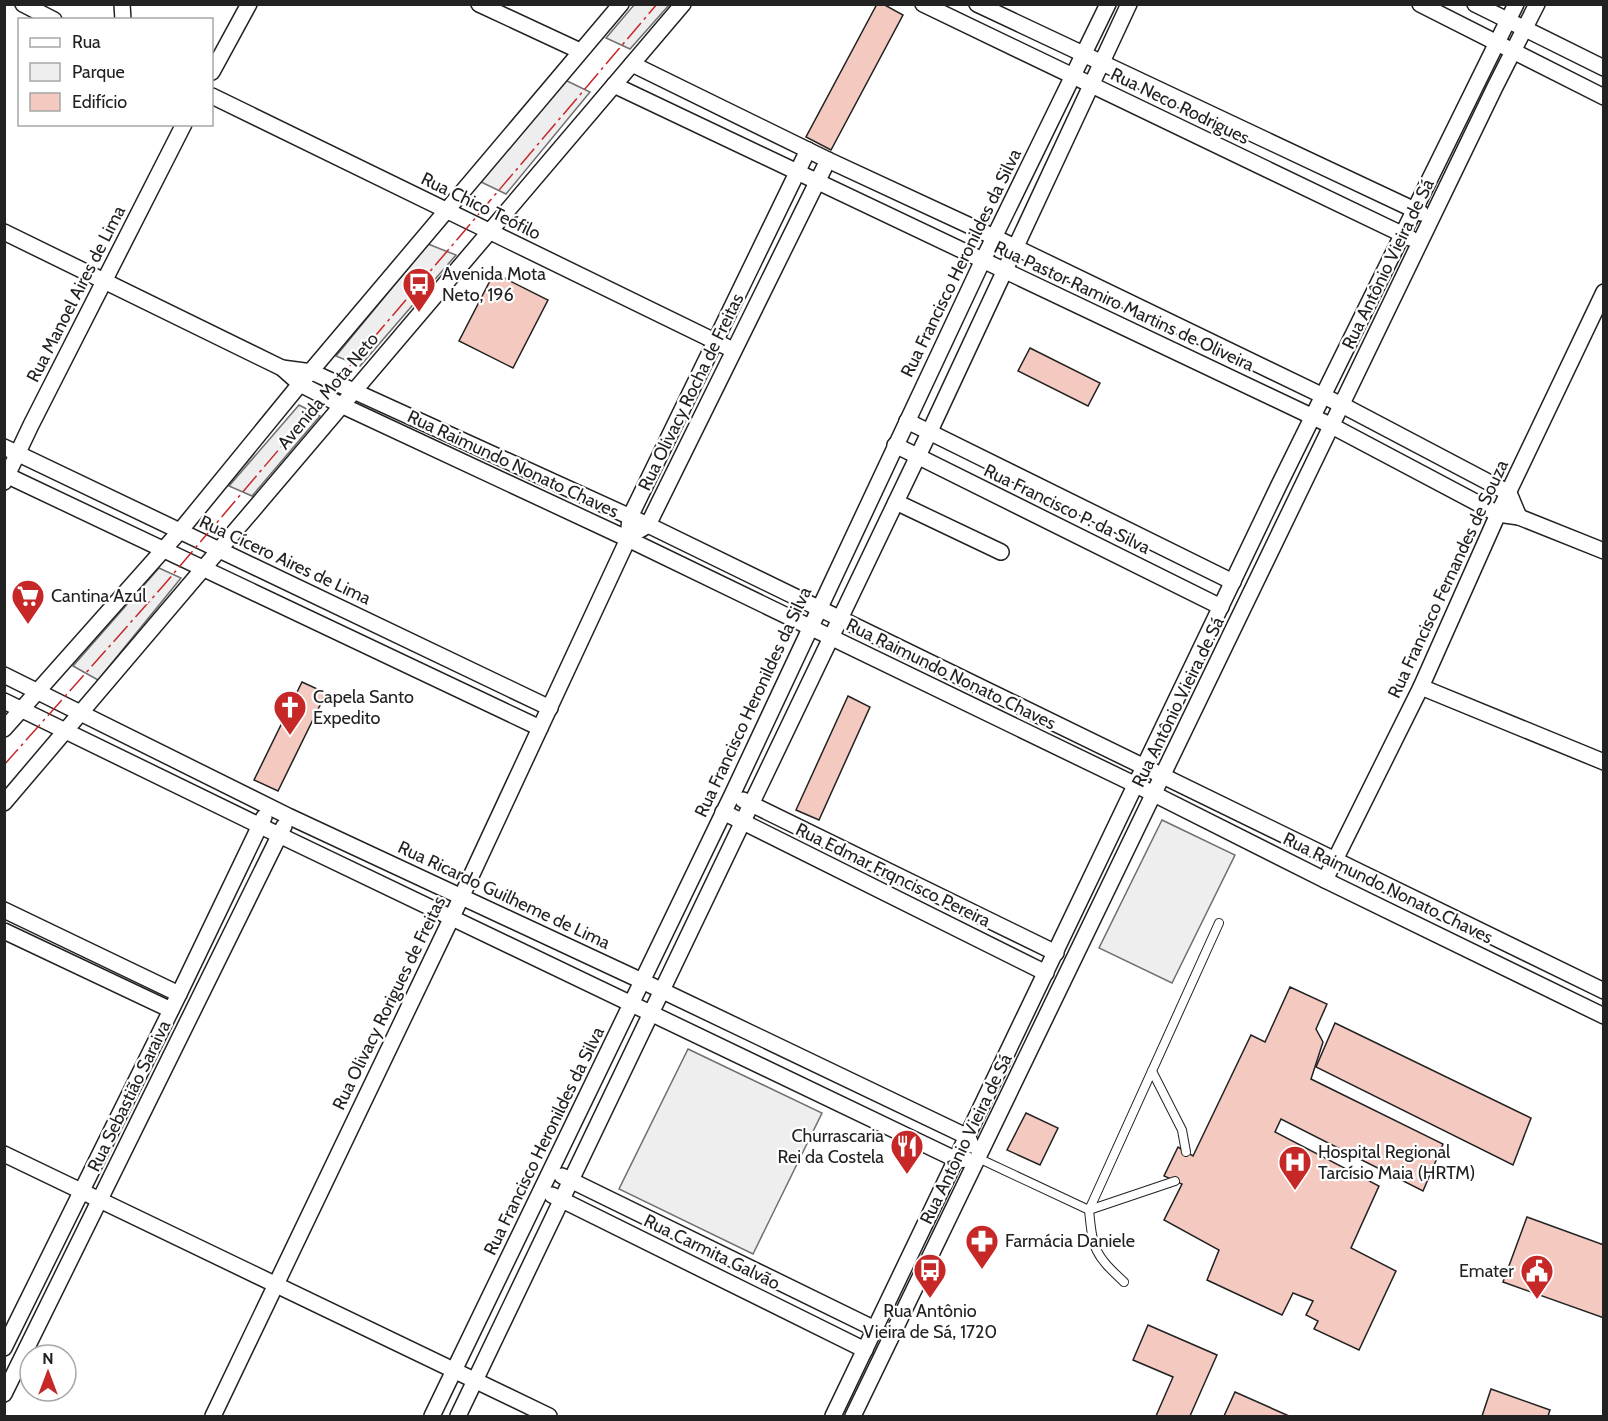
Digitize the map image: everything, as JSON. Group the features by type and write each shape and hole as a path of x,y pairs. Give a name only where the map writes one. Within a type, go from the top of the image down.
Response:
{"street":[{"path":"23,4 50,18"},
{"path":"478,4 580,51"},
{"name":"Avenida Mota Neto","path":"4,729 180,531 300,384 621,4"},
{"name":"Avenida Mota Neto","path":"4,803 683,4"},
{"name":"Rua Neco Rodrigues","path":"923,4 1420,243"},
{"name":"Rua Neco Rodrigues","path":"977,4 1432,218"},
{"name":"Rua Francisco Heronildes da Silva","path":"432,1416 732,795 983,260 1108,4"},
{"path":"458,1416 918,458 1129,4"},
{"path":"1420,4 1604,97"},
{"path":"1475,4 1604,68"},
{"name":"Rua Antônio Vieira de Sá","path":"833,1416 1323,395 1516,4"},
{"name":"Rua Antônio Vieira de Sá","path":"853,1416 1537,4"},
{"path":"213,70 248,5"},
{"name":"Rua Pastor Ramiro Martins de Oliveira","path":"632,64 828,160 1323,395 1509,493"},
{"name":"Rua Pastor Ramiro Martins de Oliveira","path":"614,85 1332,426 1498,514 1519,517 1604,551"},
{"name":"Rua Chico Teófilo","path":"213,96 734,350"},
{"name":"Rua Manoel Aires de Lima","path":"6,477 11,450 105,282 183,126"},
{"path":"1270,171 1280,147"},
{"name":"Rua Olivacy Rocha de Freitas","path":"628,539 630,516 808,150"},
{"name":"Rua Olivacy Rocha de Freitas","path":"628,539 648,525 828,160"},
{"name":"Rua Raimundo Nonato Chaves","path":"4,232 282,368 300,384 341,405 810,627 1155,794 1604,1016"},
{"path":"741,287 760,296"},
{"name":"Rua Francisco Fernandes de Souza","path":"1325,880 1421,687 1498,514 1604,292"},
{"name":"Rua Raimundo Nonato Chaves","path":"282,368 312,372 630,516 1604,992"},
{"name":"Rua Francisco P. da Silva","path":"907,421 1233,582"},
{"name":"Rua Francisco P. da Silva","path":"895,446 1221,607"},
{"name":"Rua Cícero Aires de Lima","path":"11,450 550,708"},
{"path":"493,476 501,459"},
{"path":"6,477 164,549 540,728"},
{"path":"1509,493 1519,517"},
{"path":"896,502 1001,552"},
{"name":"Rua Olivacy Rorigues de Freitas","path":"213,1416 462,896 628,539"},
{"path":"353,639 364,619"},
{"name":"Rua Ricardo Guilheme de Lima","path":"4,675 288,816 462,896 968,1137"},
{"path":"1421,687 1604,762"},
{"path":"4,701 957,1160 978,1158 968,1137"},
{"name":"Rua Edmar Frqncisco Pereira","path":"732,795 1056,953"},
{"name":"Rua Sebastião Saraiva","path":"4,1348 269,806"},
{"name":"Rua Edmar Frqncisco Pereira","path":"723,812 1046,973"},
{"name":"Rua Sebastião Saraiva","path":"4,1394 288,816"},
{"path":"318,853 327,833"},
{"path":"902,902 912,883"},
{"path":"4,910 179,994"},
{"path":"4,931 171,1010"},
{"path":"1499,964 1509,945"},
{"path":"4,1154 549,1416"},
{"name":"Rua Carmita Galvão","path":"551,1171 875,1329"},
{"name":"Rua Carmita Galvão","path":"541,1191 562,1199 865,1350"},
{"path":"490,1297 510,1307"},
{"path":"14,1328 32,1337"}],"lane":[{"path":"1124,1282 1100,1258 1092,1242 1089,1210 1219,923"},
{"path":"1152,1071 1182,1130 1186,1152"},
{"path":"978,1158 1089,1210 1175,1181"}],"green space":[{"path":"634,5 669,5 630,49 606,38"},
{"path":"565,80 590,92 506,194 481,182"},
{"path":"428,244 456,255 360,366 336,356"},
{"path":"299,405 320,416 252,496 229,486"},
{"path":"159,568 181,578 98,680 73,666"},
{"path":"1162,820 1235,855 1172,983 1099,948"},
{"path":"688,1049 822,1113 753,1254 619,1189"}],"building":[{"path":"877,4 883,4 903,15 831,150 806,137"},
{"path":"494,273 548,300 513,368 459,341"},
{"path":"1030,348 1100,383 1088,406 1018,371"},
{"name":"Capela Santo Expedito","path":"302,682 326,693 278,791 254,780"},
{"path":"848,696 870,707 819,820 796,810"},
{"path":"1290,987 1327,1004 1316,1029 1323,1042 1311,1079 1443,1144 1423,1191 1281,1119 1275,1132 1379,1186 1351,1248 1396,1271 1359,1350 1314,1329 1318,1321 1306,1315 1313,1301 1293,1293 1282,1315 1207,1280 1219,1250 1164,1220 1182,1184 1164,1176 1178,1147 1193,1156 1251,1035 1265,1042"},
{"path":"1335,1023 1531,1118 1513,1165 1316,1067"},
{"path":"1026,1113 1058,1128 1040,1165 1007,1150"},
{"path":"1527,1217 1604,1245 1604,1318 1503,1282"},
{"path":"1148,1325 1217,1355 1190,1416 1156,1416 1173,1377 1133,1360"},
{"path":"1491,1389 1550,1410 1548,1416 1482,1416"},
{"path":"1235,1392 1289,1416 1224,1416"}],"power":[{"path":"4,765 163,586 657,4"}],"place":[{"name":"Avenida Mota Neto, 196","path":"419,313"},
{"name":"Cantina Azul","path":"28,625"},
{"name":"Capela Santo Expedito","path":"290,736"},
{"name":"Churrascaria Rei da Costela","path":"907,1175"},
{"name":"Hospital Regional Tarcísio Maia (HRTM)","path":"1295,1191"},
{"name":"Farmácia Daniele","path":"982,1270"},
{"name":"Rua Antônio Vieira de Sá, 1720","path":"930,1299"},
{"name":"Emater","path":"1537,1300"}]}
